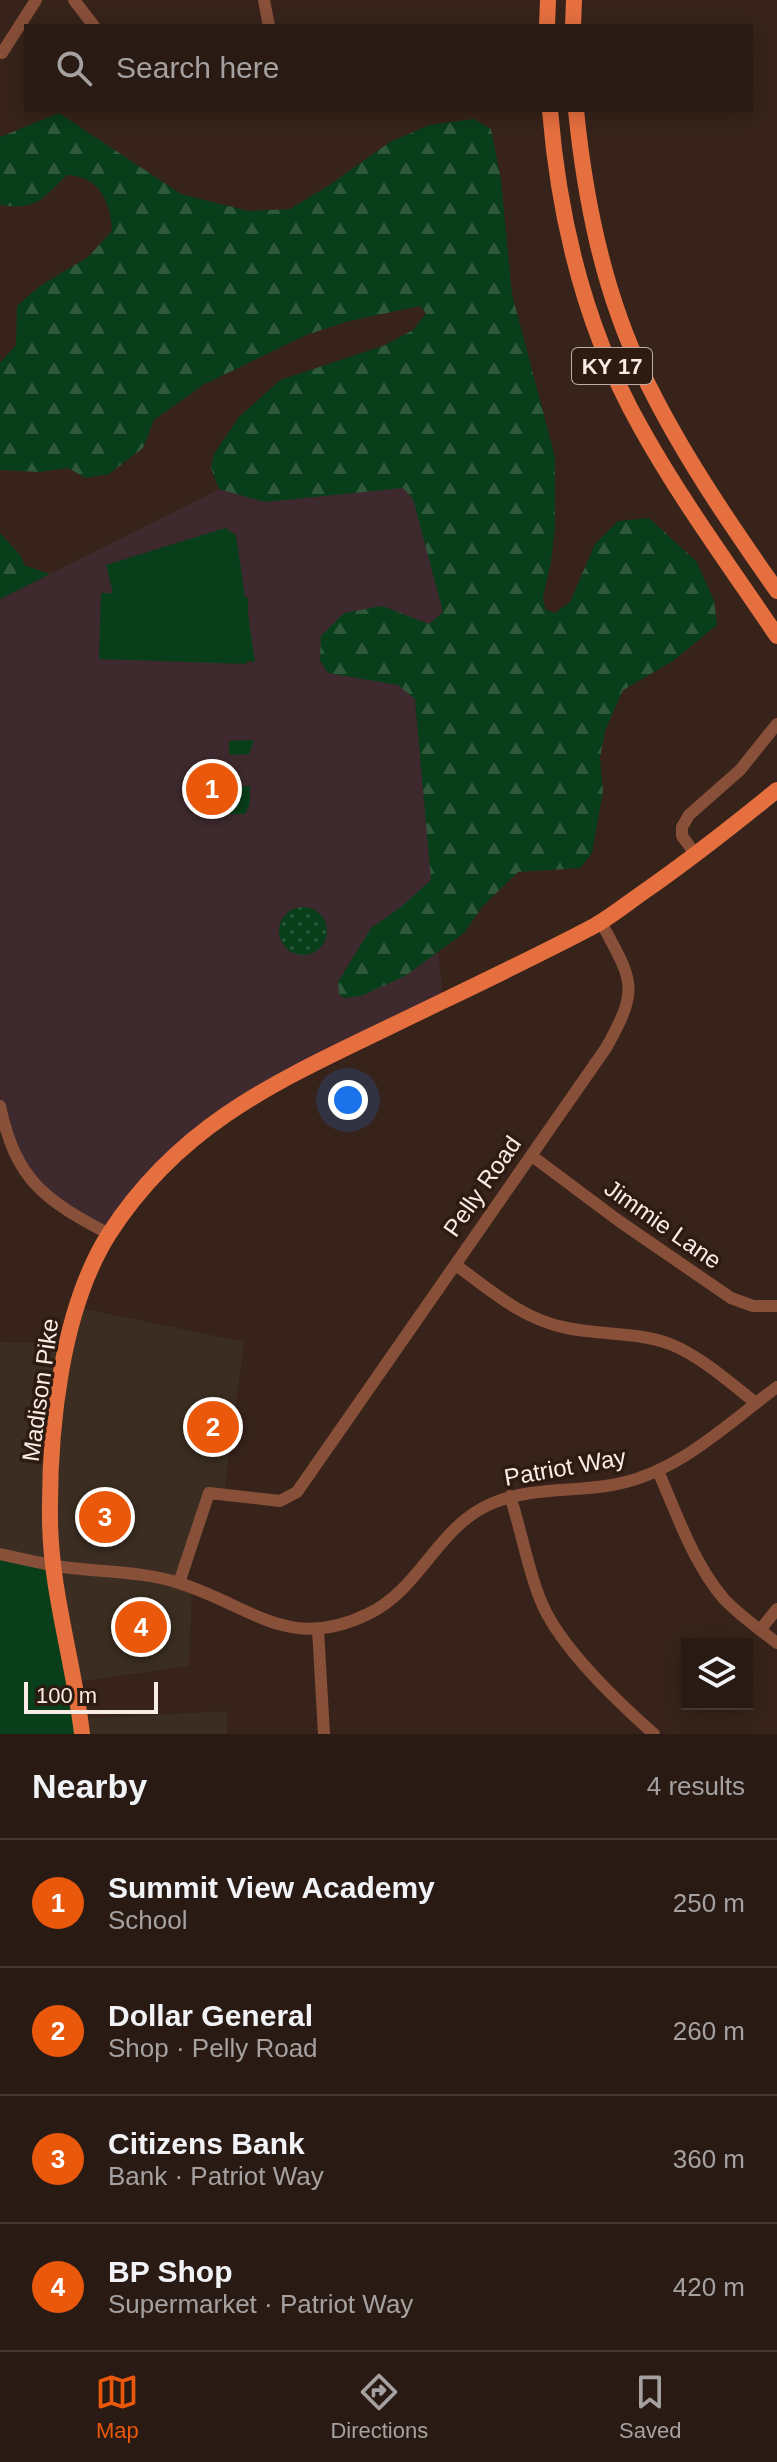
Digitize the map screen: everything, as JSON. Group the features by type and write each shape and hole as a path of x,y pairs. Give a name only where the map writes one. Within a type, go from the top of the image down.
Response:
{"main road":[{"path":"547,24 548,0"},
{"path":"573,24 574,0"},
{"name":"KY 17","path":"550,112 558,181 574,260 586,303 621,388 658,457 777,636"},
{"name":"KY 17","path":"576,112 592,220 624,329 669,425 707,489 777,591"},
{"path":"601,922 696,855 777,790"},
{"name":"Madison Pike","path":"82,1734 50,1531 51,1483 66,1344 76,1307 109,1234 165,1164 235,1106 318,1060 533,958 601,922"}],"street":[{"path":"2,53 36,0"},
{"path":"74,0 92,24"},
{"path":"264,0 269,24"},
{"path":"696,855 682,836 682,827 689,815 740,770 777,724"},
{"name":"Pelly Road","path":"179,1583 209,1493 280,1501 297,1492 606,1048 625,1016 631,993 625,968 601,922"},
{"path":"0,1106 9,1145 30,1180 68,1211 109,1234"},
{"name":"Jimmie Lane","path":"532,1156 731,1298 753,1306 777,1306"},
{"path":"456,1265 533,1318 567,1328 642,1336 685,1351 756,1403"},
{"name":"Patriot Way","path":"0,1554 179,1583 264,1621 287,1627 318,1629 356,1619 389,1601 405,1589 458,1525 474,1513 510,1496 612,1485 658,1471 704,1443 777,1387"},
{"path":"658,1471 703,1569 726,1601 777,1643"},
{"path":"510,1496 546,1612 560,1635 589,1668 654,1734"},
{"path":"760,1630 777,1609"},
{"path":"318,1629 324,1734"}],"shaded area":[{"path":"400,399 457,622 410,649 443,1001 216,1119 109,1234 30,1180 0,1106 0,599"},
{"path":"76,1307 244,1342 224,1494 212,1492 179,1582 192,1588 189,1666 75,1682 0,1554 0,1342 66,1344"},
{"path":"227,1711 227,1734 82,1734 80,1719"}],"green space":[{"path":"59,113 181,194 248,211 290,209 390,142 429,125 474,119 491,129 501,180 512,294 555,457 555,527 543,597 545,609 555,613 570,602 595,544 618,521 649,518 696,561 714,600 717,625 673,661 623,690 605,731 600,758 603,791 592,853 580,868 518,872 482,907 464,933 405,976 361,996 344,998 339,994 338,982 371,928 431,880 415,699 398,685 328,673 320,660 321,636 344,613 382,606 429,624 443,612 413,499 403,488 265,502 219,489 211,468 214,454 239,417 280,380 383,346 413,330 426,313 420,306 349,321 306,335 203,385 154,420 143,448 109,474 86,478 68,468 40,472 0,470 0,363 16,345 17,306 40,286 88,257 112,231 109,210 101,192 87,180 78,177 67,175 44,197 31,204 0,205 0,137"},
{"path":"225,528 236,535 245,597 248,598 255,662 99,659 101,593 113,593 106,565"},
{"path":"0,533 21,556 24,565 50,574 0,599"},
{"path":"254,740 249,754 229,755 229,741"},
{"path":"228,786 250,786 250,803 245,814 228,814"},
{"path":"303,907 320,914 327,931 320,948 303,955 286,948 279,931 286,914"},
{"path":"0,1554 55,1565 82,1734 0,1734"}],"place":[{"name":"Summit View Academy","path":"212,789"},
{"name":"Dollar General","path":"213,1427"},
{"name":"Citizens Bank","path":"105,1517"},
{"name":"BP Shop","path":"141,1627"}]}
